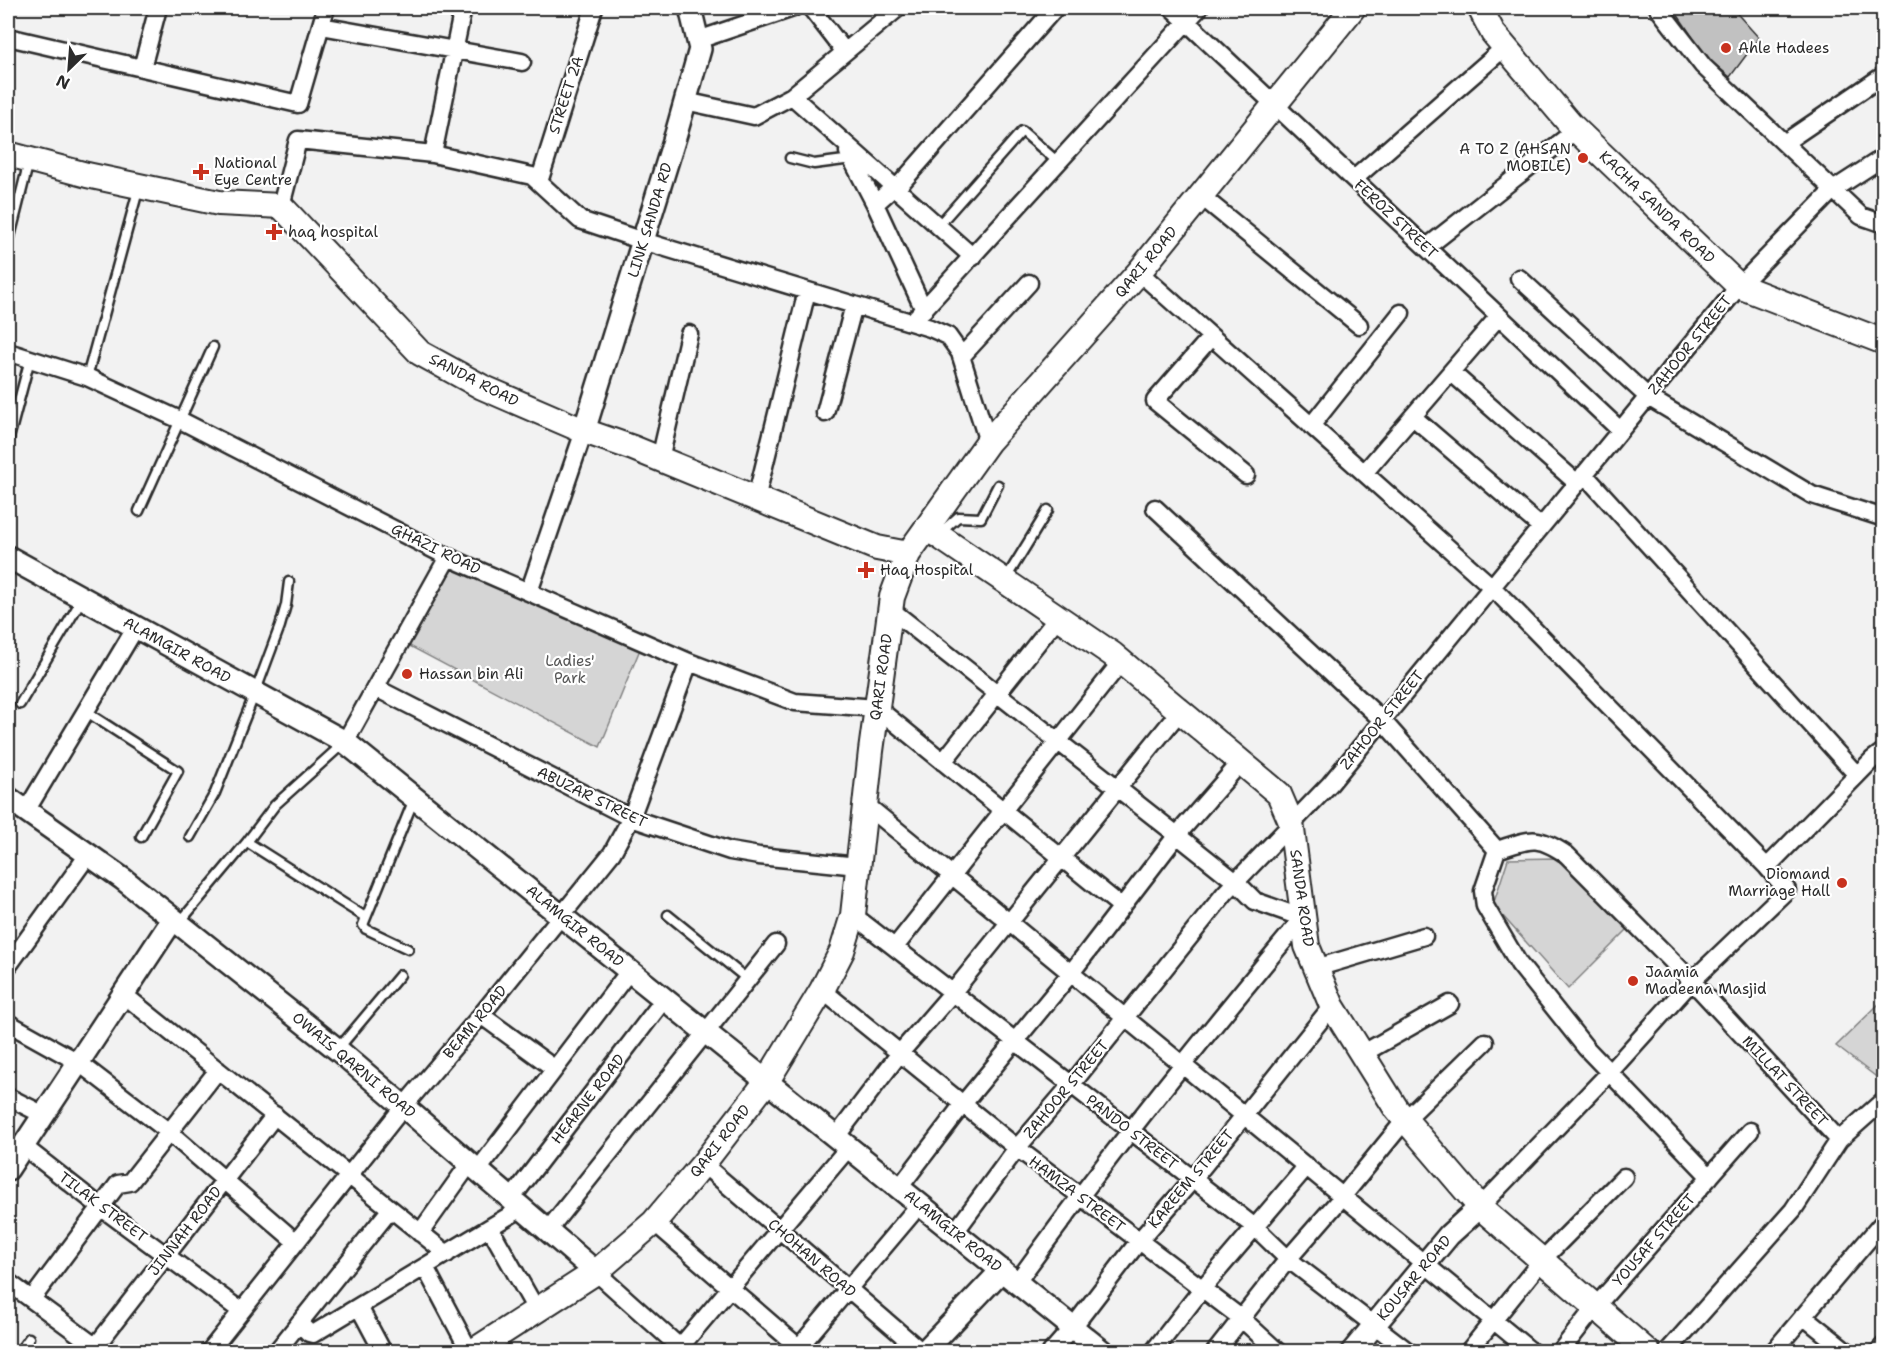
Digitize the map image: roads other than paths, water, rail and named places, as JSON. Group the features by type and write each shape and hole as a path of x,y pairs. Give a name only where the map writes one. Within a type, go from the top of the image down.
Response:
{"main road":[{"name":"QARI ROAD","path":"481,1350 597,1272 654,1222 703,1164 767,1081 822,990 842,951 853,915 890,609 892,597 908,554 932,532 988,442 1139,272 1353,8"},
{"name":"KACHA SANDA ROAD","path":"1485,9 1493,33 1576,130 1739,285 1884,342"},
{"path":"18,157 219,203 281,206"},
{"name":"SANDA ROAD","path":"281,206 420,353 483,387 584,431 660,459 877,548 908,554"},
{"name":"SANDA ROAD","path":"932,532 1121,662 1279,794 1291,822 1307,946 1332,1006 1396,1110 1480,1207 1648,1352"}],"street":[{"path":"142,68 158,8"},
{"path":"8,38 298,104 326,8"},
{"path":"433,154 463,8"},
{"name":"STREET 2A","path":"538,182 594,8"},
{"name":"LINK SANDA RD","path":"584,431 700,49 690,8"},
{"path":"698,40 793,8"},
{"path":"811,8 846,52"},
{"path":"685,101 754,116 792,96 898,8"},
{"path":"875,204 895,188 1055,8"},
{"name":"FEROZ STREET","path":"1172,8 1620,430"},
{"path":"918,316 1199,8"},
{"path":"1658,8 1703,66 1861,216 1884,224"},
{"path":"321,26 522,62"},
{"path":"1354,178 1505,47"},
{"path":"1784,143 1884,75"},
{"path":"792,96 972,257"},
{"path":"1427,247 1576,130"},
{"path":"281,206 298,140 433,154 532,176 580,220 854,305 918,316 948,336 961,357 988,442"},
{"path":"843,141 875,204 918,316"},
{"name":"ZAHOOR STREET","path":"955,1232 1017,1148 1236,882 1291,822 1330,784 1739,285 1833,190 1884,157"},
{"path":"1201,196 1359,325"},
{"path":"1139,272 1492,586 1767,867 1786,890 1692,981 1480,1207"},
{"path":"1519,278 1648,397 1812,495 1884,518"},
{"path":"961,357 1029,282"},
{"path":"756,499 807,291"},
{"path":"825,413 854,305"},
{"path":"1311,426 1401,313"},
{"path":"1364,473 1499,316"},
{"path":"660,459 689,334"},
{"path":"1211,337 1155,401 1246,475"},
{"name":"GHAZI ROAD","path":"8,352 87,377 180,420 448,557 689,662 795,702 877,708"},
{"path":"1451,372 1580,479 1857,775"},
{"path":"1413,417 1541,527"},
{"path":"529,592 584,431"},
{"path":"1155,508 1382,720 1497,850 1483,891 1485,906 1519,964 1586,1048 1710,1177"},
{"name":"ALAMGIR ROAD","path":"8,557 345,742 1103,1352"},
{"path":"345,742 448,557"},
{"path":"890,609 1178,835 1236,882 1255,901 1304,918 1079,1196 1010,1276 923,1352"},
{"path":"944,762 1058,618"},
{"path":"13,804 85,711 136,627"},
{"name":"BEAM ROAD","path":"209,1352 349,1174 482,1015 597,873 619,842 631,818 689,662"},
{"path":"895,947 1121,662"},
{"name":"ABUZAR STREET","path":"376,688 631,818 730,851 858,866"},
{"path":"877,708 1122,907"},
{"path":"680,1350 779,1230 842,1142 900,1053 953,993 1180,711"},
{"path":"1767,867 1857,775 1884,751"},
{"path":"899,1188 963,1104 1016,1042 1178,835 1241,762"},
{"name":"OWAIS QARNI ROAD","path":"13,804 123,879 338,1050 597,1272 680,1350"},
{"path":"865,804 1532,1352"},
{"name":"MILLAT STREET","path":"1497,850 1529,839 1547,842 1566,855 1692,981 1839,1140 1792,1210 1667,1352"},
{"path":"8,966 88,855"},
{"name":"PANDO STREET","path":"853,915 1256,1228 1288,1259 1409,1352"},
{"path":"8,1169 123,994 176,921"},
{"path":"1316,968 1424,936"},
{"path":"548,1230 776,944"},
{"path":"420,1233 555,1069 630,970"},
{"name":"HAMZA STREET","path":"822,990 1017,1148 1240,1318 1278,1352"},
{"path":"123,994 447,1254"},
{"name":"HEARNE ROAD","path":"517,1203 665,998"},
{"path":"1362,1054 1450,1004"},
{"name":"KAREEM STREET","path":"1052,1352 1139,1241 1193,1179 1332,1006"},
{"path":"482,1015 555,1069"},
{"path":"8,1023 78,1062 169,1132 296,1242"},
{"path":"1215,1352 1288,1259 1405,1120 1485,1042"},
{"path":"32,1299 118,1184 130,1182 218,1070"},
{"path":"8,1097 44,1115"},
{"path":"1839,1140 1884,1100"},
{"name":"JINNAH ROAD","path":"100,1349 167,1255 275,1115"},
{"name":"YOUSAF STREET","path":"1560,1352 1596,1306 1750,1131"},
{"name":"TILAK STREET","path":"23,1146 241,1311"},
{"name":"CHOHAN ROAD","path":"703,1164 923,1352"},
{"path":"1153,1352 1202,1289 1256,1228 1306,1166"},
{"path":"1468,1352 1542,1260 1624,1177"},
{"path":"299,1323 313,1334 490,1228 517,1203"},
{"path":"654,1222 799,1350 848,1288 920,1204"},
{"name":"KOUSAR ROAD","path":"1352,1352 1449,1235 1480,1207"},
{"path":"276,1352 390,1210"},
{"path":"1773,1352 1884,1221"},
{"path":"490,1228 537,1311"},
{"path":"425,1267 481,1350"},
{"path":"8,1281 100,1349"},
{"path":"359,1307 383,1352"},
{"path":"1803,1316 1848,1352"},
{"path":"1878,1352 1884,1345"}],"lane":[{"path":"938,226 1022,131 1059,163"},
{"path":"8,245 18,157"},
{"path":"790,158 814,164 852,159"},
{"path":"87,377 139,186"},
{"path":"139,511 213,347"},
{"path":"8,442 30,359"},
{"path":"932,532 958,517 981,518 998,485"},
{"path":"1004,580 1048,510"},
{"path":"190,837 215,793 255,693 280,626 289,582"},
{"path":"20,704 82,598"},
{"path":"85,711 178,771 141,837"},
{"path":"176,921 247,842 275,805 345,742"},
{"path":"408,949 366,929 363,925 415,797"},
{"path":"247,842 365,917"},
{"path":"668,915 747,978"},
{"path":"338,1050 400,975"},
{"path":"19,1352 29,1338"}],"place":[{"name":"Ahle Hadees","path":"1726,48"},
{"name":"A TO Z (AHSAN MOBILE)","path":"1583,158"},
{"name":"National Eye Centre","path":"201,172"},
{"name":"haq hospital","path":"274,232"},
{"name":"Haq Hospital","path":"866,570"},
{"name":"Hassan bin Ali","path":"407,674"},
{"name":"Diomand Marriage Hall","path":"1842,883"},
{"name":"Jaamia Madeena Masjid","path":"1633,981"}],"park label":[{"name":"Ladies' Park","path":"570,670"}]}
